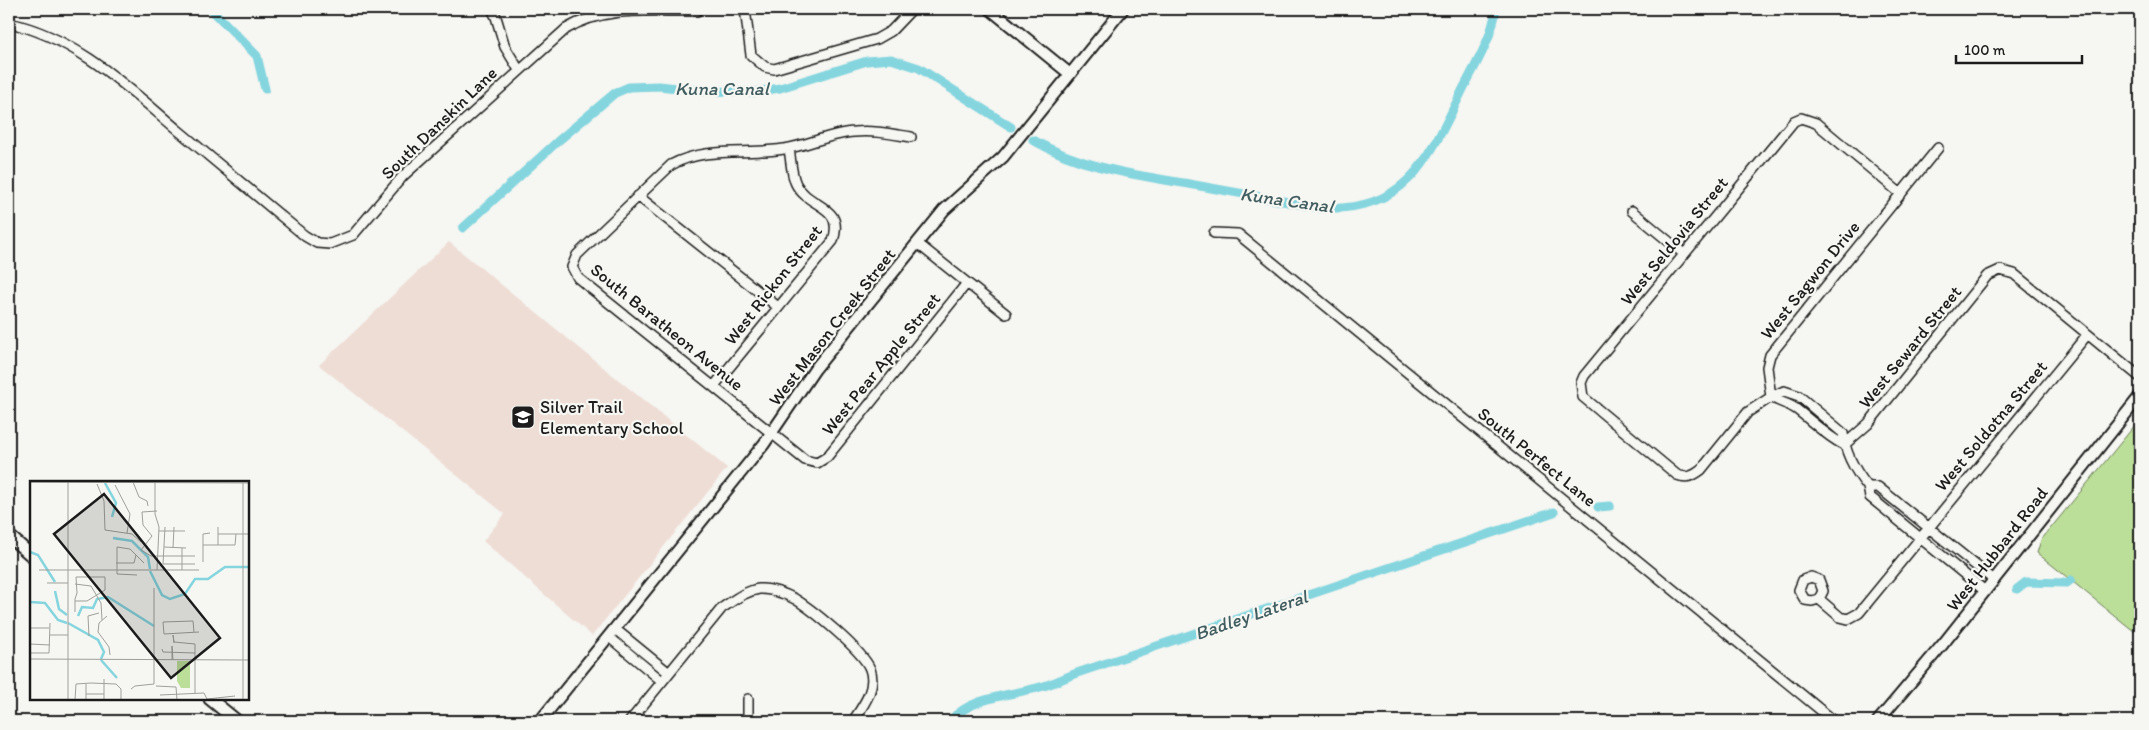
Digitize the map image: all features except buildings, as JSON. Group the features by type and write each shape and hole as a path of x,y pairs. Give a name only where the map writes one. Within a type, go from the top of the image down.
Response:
{"main road":[{"path":"9,536 30,554"},
{"path":"211,700 237,721"}],"street":[{"path":"492,9 505,47 519,70"},
{"path":"745,9 748,47 751,55 757,62 774,69 877,39 890,31 912,9"},
{"path":"990,9 1070,74"},
{"name":"West Mason Creek Street","path":"540,721 772,432 815,369 944,210 1002,157 1123,9"},
{"name":"South Danskin Lane","path":"9,23 38,30 65,42 81,53 149,106 305,236 317,243 330,244 353,235 403,176 558,34 592,16 611,12 697,11"},
{"name":"West Seldovia Street","path":"1771,397 1748,412 1701,470 1688,477 1677,475 1587,402 1580,391 1584,376 1787,127 1801,118 1816,123 1901,194"},
{"path":"778,308 638,196 671,165 683,158 698,154 789,148 808,145 851,132 876,130 911,137"},
{"name":"West Rickon Street","path":"714,386 833,241 837,227 833,216 796,184 789,148"},
{"name":"West Sagwon Drive","path":"1771,397 1767,368 1770,354 1938,148"},
{"name":"South Baratheon Avenue","path":"638,196 577,255 572,267 578,278 805,460 817,463"},
{"path":"1632,211 1684,254"},
{"name":"South Perfect Lane","path":"1214,234 1238,234 1834,721"},
{"path":"917,243 1006,314"},
{"name":"West Seward Street","path":"1844,445 1868,424 1988,276 2000,270 2014,274 2087,335"},
{"name":"West Pear Apple Street","path":"817,463 826,457 967,283"},
{"path":"2087,335 2140,377"},
{"name":"West Soldotna Street","path":"1819,599 1840,617 1848,619 1859,613 2087,335"},
{"path":"1771,397 1784,391 1799,396 1843,433 1844,445 1854,467 1868,487 1870,496 1985,591"},
{"name":"West Hubbard Road","path":"1878,721 1994,580 2140,396"},
{"path":"1868,487 1878,487 1994,580"},
{"path":"630,721 722,608 742,595 760,589 796,599 861,653 870,670 872,683 868,699 853,721"},
{"path":"612,633 669,673"},
{"path":"612,633 662,681"},
{"path":"748,699 748,721"}],"shaded area":[{"name":"Silver Trail Elementary School","path":"449,242 727,468 592,636 483,541 505,514 319,365"}],"green space":[{"path":"2140,419 2140,434 2134,441 2140,446 2140,636 2037,553 2041,540"}],"waterway":[{"name":"Kuna Canal","path":"211,9 257,56 265,89"},
{"name":"Kuna Canal","path":"1033,140 1051,150 1109,169 1321,208 1351,207 1375,201 1395,190 1412,176 1427,157 1483,50 1491,30 1496,9"},
{"name":"Kuna Canal","path":"463,228 558,141 615,93 629,87 659,86 705,91 754,92 780,88 867,61 891,59 919,68 1011,127"},
{"name":"Badley Lateral","path":"1598,507 1610,506"},
{"name":"Badley Lateral","path":"950,721 969,706 981,701 1048,685 1077,673 1554,512"},
{"name":"Badley Lateral","path":"2017,589 2026,582 2067,583 2071,580"}],"place":[{"name":"Silver Trail Elementary School","path":"523,417"}]}
